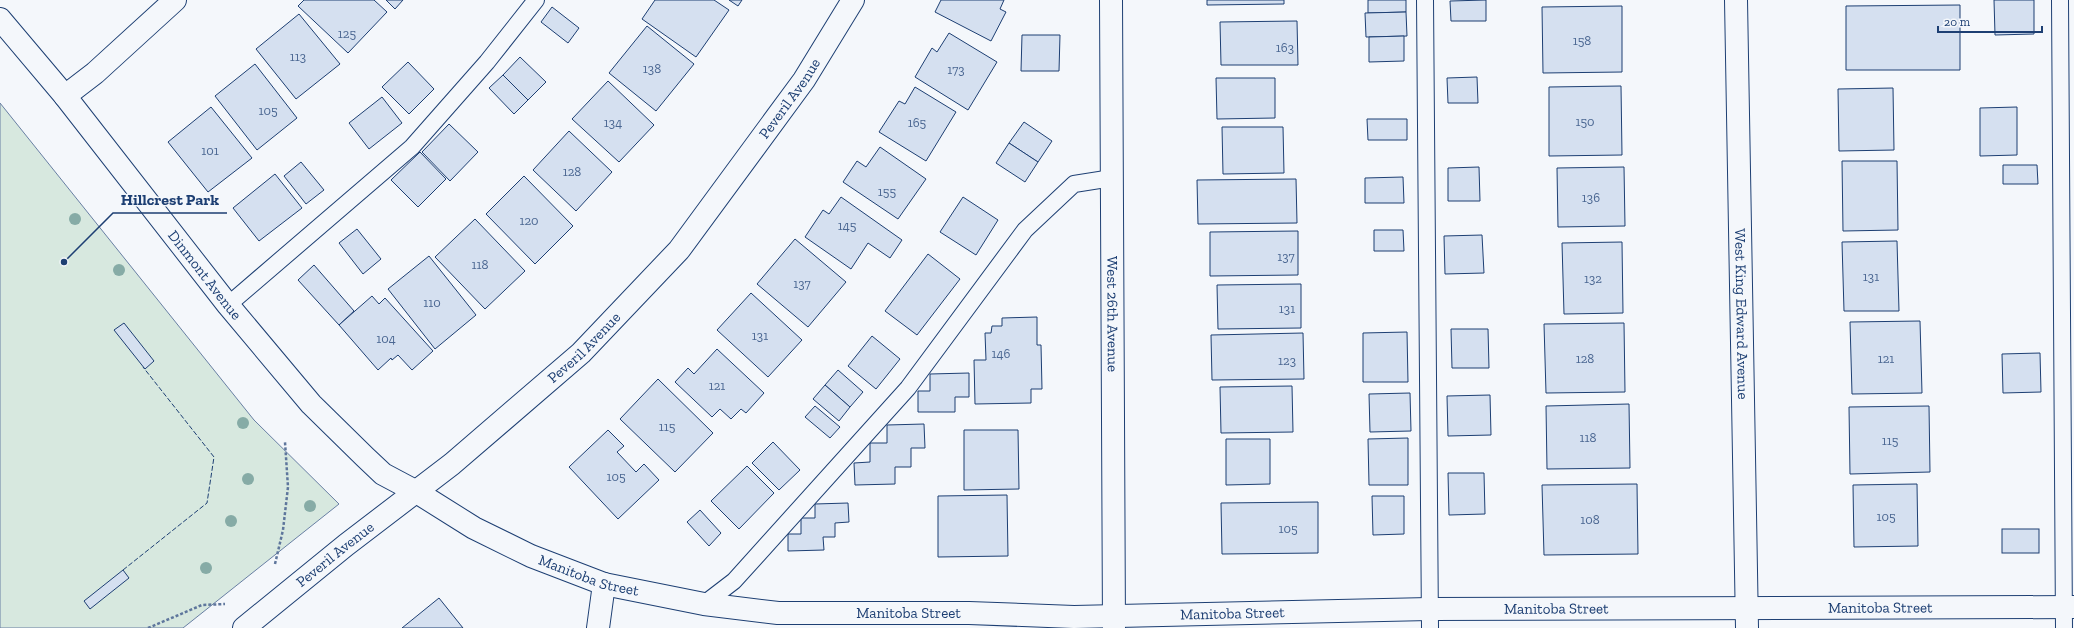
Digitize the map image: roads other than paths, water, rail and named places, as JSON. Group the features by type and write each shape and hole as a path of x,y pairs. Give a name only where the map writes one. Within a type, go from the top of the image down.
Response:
{"street":[{"path":"65,96 104,65 175,0"},
{"name":"Peveril Avenue","path":"244,628 415,491 452,464 580,353 679,250 804,80 853,0"},
{"name":"West 26th Avenue","path":"1111,0 1114,622"},
{"name":"West King Edward Avenue","path":"1736,0 1747,618"},
{"name":"Dinmont Avenue","path":"0,18 65,96 228,305 311,404 382,474 415,491"},
{"name":"Manitoba Street","path":"415,491 474,528 531,556 604,584 704,604 778,613 969,613 1063,617 1114,622 1747,618 2067,614"},
{"path":"598,628 604,584"}],"lane":[{"path":"228,305 412,147 487,62 536,0"},
{"path":"1425,0 1430,619"},
{"path":"2060,0 2067,614"},
{"path":"704,604 734,581 908,388 1025,230 1074,184 1112,178"}],"place":[{"name":"Hillcrest Park","path":"64,262"}]}
